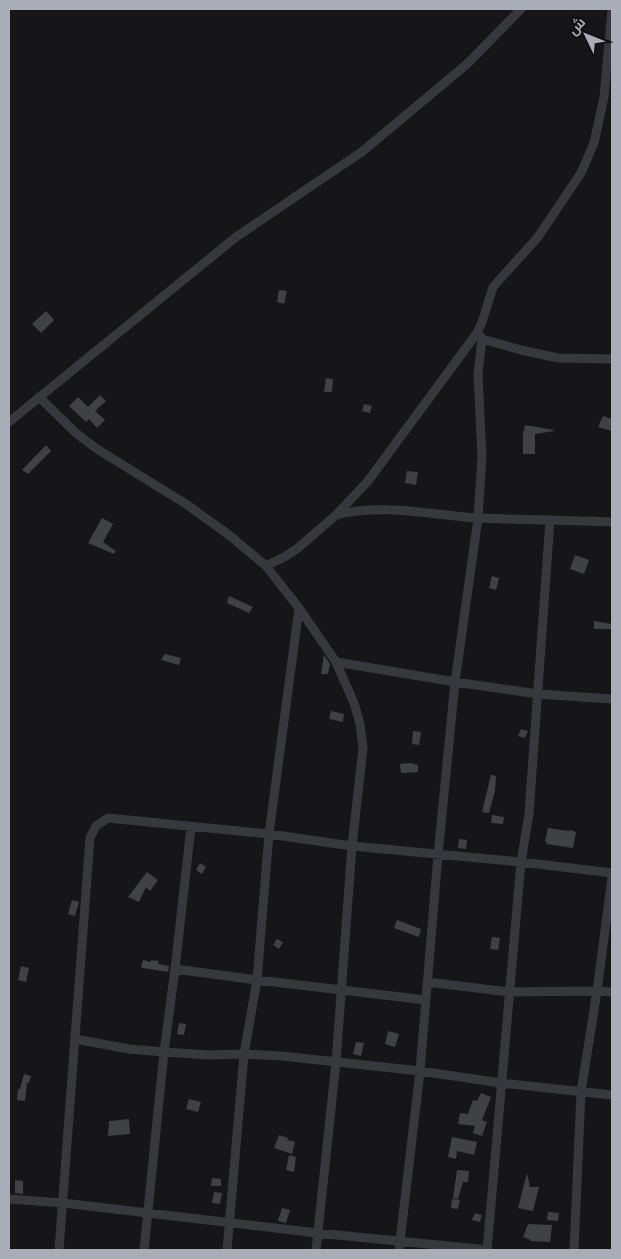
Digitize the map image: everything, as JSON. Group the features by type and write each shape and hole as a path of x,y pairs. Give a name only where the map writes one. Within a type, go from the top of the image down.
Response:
{"street":[{"path":"9,422 236,237 363,151 467,64 521,9"},
{"path":"399,1246 420,1071 438,855 456,682 478,518 482,457 478,374 479,336 493,288 538,237 581,172 594,143 604,97 611,38 612,9"},
{"path":"266,566 298,548 336,515 368,481 479,336"},
{"path":"479,336 521,350 558,358 612,359"},
{"path":"39,397 76,433 97,450 186,504 230,535 266,566 299,608 336,662 354,703 360,724 363,748 352,846 336,1062 316,1250"},
{"path":"336,515 352,511 386,510 478,518 612,522"},
{"path":"9,1199 63,1203 229,1222 399,1246 487,1250 521,862 529,814 550,520"},
{"path":"227,1250 244,1054 257,980 269,834 299,608"},
{"path":"336,662 538,694 612,699"},
{"path":"59,1250 90,838 96,826 108,818 269,834 352,846 521,862 612,873"},
{"path":"144,1250 164,1052 191,827"},
{"path":"574,1250 581,1092 612,877"},
{"path":"175,968 257,980 426,1000"},
{"path":"427,982 509,992 612,992"},
{"path":"74,1039 129,1049 164,1052 208,1055 282,1056 612,1095"}],"building":[{"path":"279,290 287,291 284,304 277,302"},
{"path":"46,311 54,320 41,333 32,324"},
{"path":"326,378 333,379 332,392 324,392"},
{"path":"100,395 106,401 95,411 105,420 97,428 89,419 86,422 69,406 78,397 88,407"},
{"path":"364,404 372,406 370,413 362,411"},
{"path":"603,416 612,419 612,431 598,427"},
{"path":"525,425 554,430 535,434 535,454 523,454"},
{"path":"46,445 51,451 28,474 22,470"},
{"path":"407,471 418,472 416,485 405,483"},
{"path":"102,518 113,524 103,542 116,551 114,554 88,543"},
{"path":"575,555 589,560 584,574 570,569"},
{"path":"492,576 499,578 496,590 489,588"},
{"path":"229,596 253,607 249,613 227,603"},
{"path":"594,621 612,624 612,629 594,629"},
{"path":"165,654 181,658 179,665 161,660"},
{"path":"324,655 330,664 328,674 321,674"},
{"path":"331,711 344,714 343,722 329,719"},
{"path":"521,729 528,731 525,738 518,736"},
{"path":"413,731 421,732 419,745 412,744"},
{"path":"410,763 418,765 418,772 401,773 400,764"},
{"path":"491,775 496,776 495,791 489,813 482,812"},
{"path":"492,815 504,817 503,824 491,823"},
{"path":"548,828 576,832 573,848 546,844"},
{"path":"459,839 467,840 466,849 458,848"},
{"path":"200,863 206,867 202,874 196,870"},
{"path":"147,872 158,880 150,891 146,887 139,902 128,897"},
{"path":"72,900 79,902 75,916 68,914"},
{"path":"397,920 421,929 419,937 394,928"},
{"path":"492,937 500,938 498,950 490,949"},
{"path":"277,939 283,942 279,949 273,945"},
{"path":"143,960 159,961 158,964 169,966 168,972 143,968 141,967"},
{"path":"21,966 29,968 26,982 18,980"},
{"path":"179,1023 186,1024 184,1035 177,1034"},
{"path":"388,1031 399,1034 395,1047 385,1044"},
{"path":"356,1042 364,1043 361,1056 353,1054"},
{"path":"24,1074 31,1076 29,1083 27,1083 25,1101 17,1100 18,1089 20,1089"},
{"path":"481,1093 491,1097 482,1120 487,1122 482,1136 473,1133 475,1126 458,1124 460,1113 468,1114 473,1100 477,1101"},
{"path":"189,1099 201,1102 198,1112 186,1109"},
{"path":"129,1119 130,1134 108,1136 109,1121"},
{"path":"279,1135 295,1142 292,1154 274,1148"},
{"path":"452,1137 477,1142 474,1155 457,1151 456,1159 448,1157"},
{"path":"289,1155 296,1157 294,1172 286,1170"},
{"path":"457,1170 469,1171 468,1182 463,1182 458,1199 453,1198"},
{"path":"527,1173 530,1187 539,1187 533,1211 518,1208"},
{"path":"212,1178 221,1179 221,1186 211,1186"},
{"path":"15,1180 23,1181 23,1194 15,1193"},
{"path":"214,1192 222,1193 220,1204 212,1203"},
{"path":"452,1199 460,1200 458,1209 451,1208"},
{"path":"282,1208 290,1210 286,1223 278,1221"},
{"path":"548,1212 559,1213 558,1221 547,1220"},
{"path":"475,1213 482,1215 480,1222 472,1220"},
{"path":"528,1224 552,1225 550,1242 530,1241 523,1237"}]}
